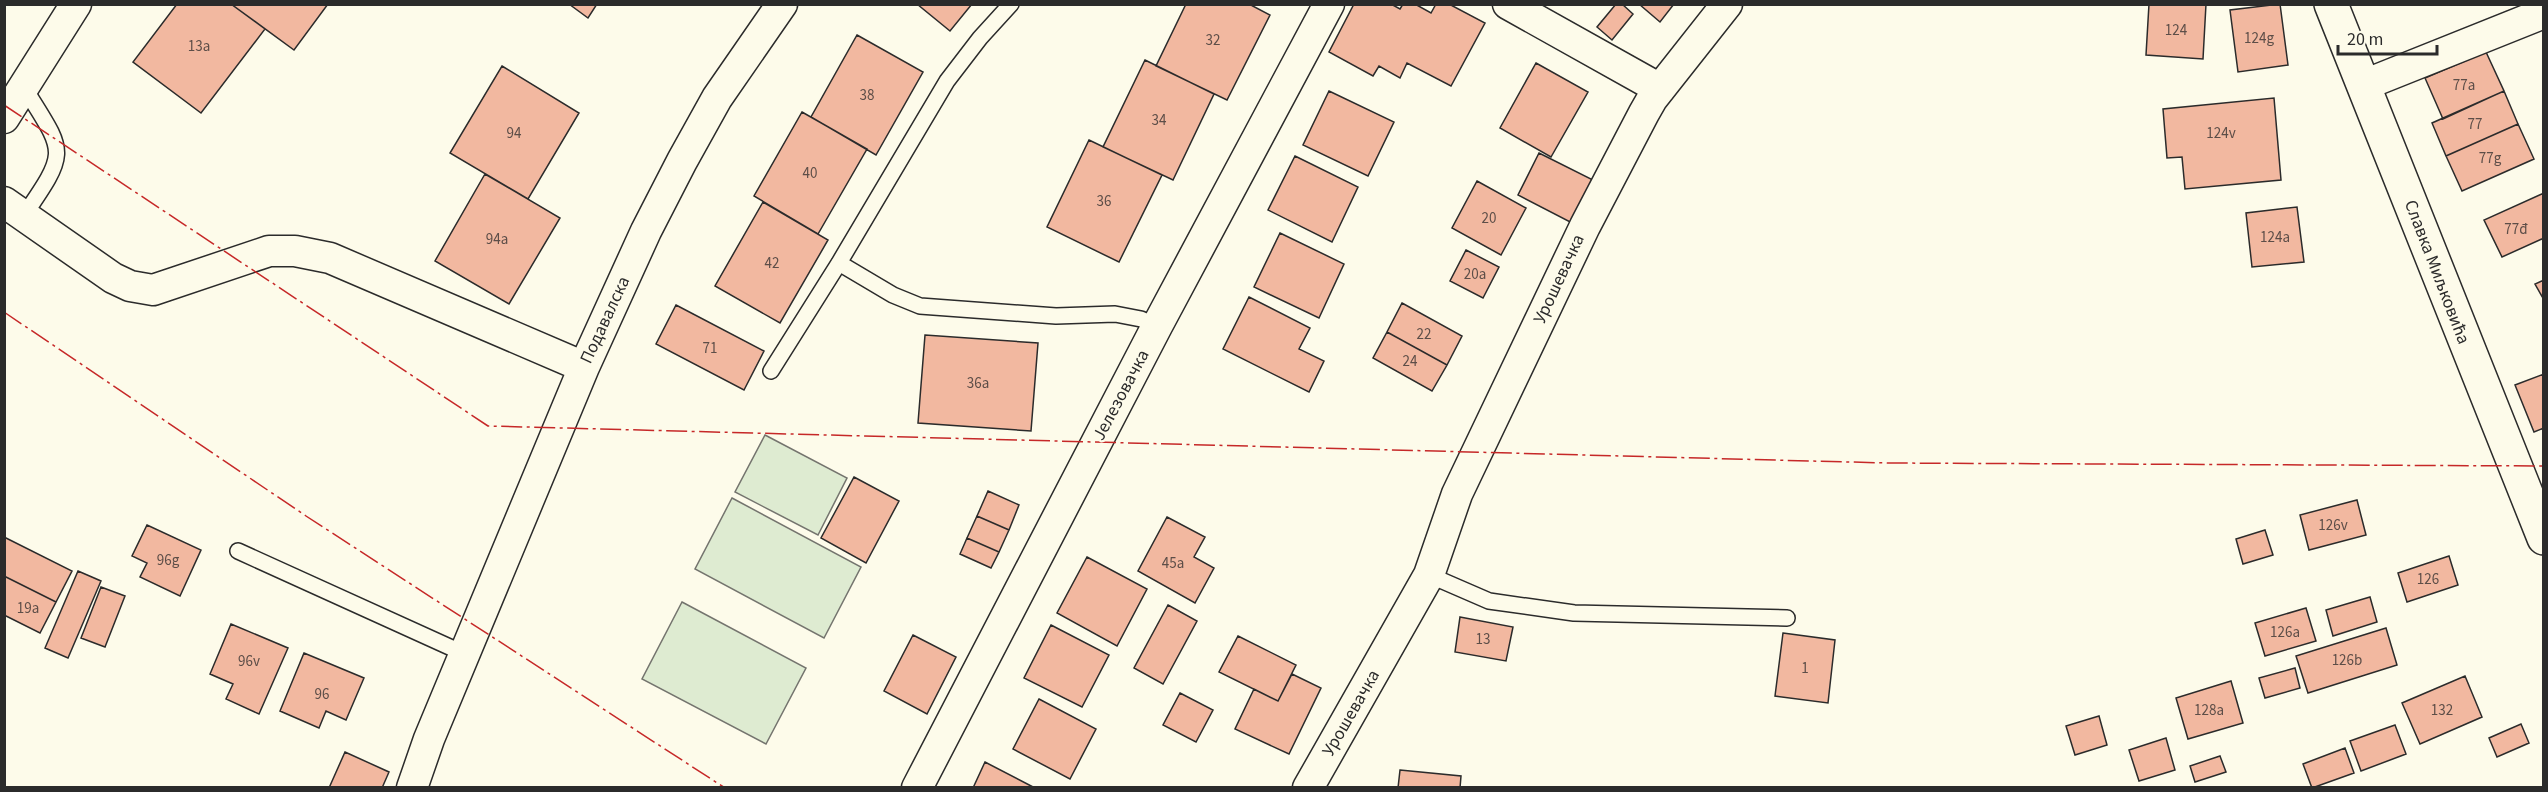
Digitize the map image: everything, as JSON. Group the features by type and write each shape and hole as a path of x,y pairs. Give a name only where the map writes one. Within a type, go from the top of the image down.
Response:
{"street":[{"path":"4,118 76,4"},
{"name":"Подавалска","path":"412,788 584,367 682,161 717,98 782,4"},
{"name":"Јелезовачка","path":"916,788 1157,326 1329,4"},
{"path":"1508,4 1660,89"},
{"name":"Урошевачка","path":"1308,788 1430,575 1457,494 1585,226 1644,113 1660,89 1727,4"},
{"name":"Славка Миљковића","path":"2331,4 2532,514 2544,538"},
{"path":"2364,85 2544,13"},
{"path":"15,208 113,279 130,286 153,290 269,251 295,251 330,258 584,367"}],"lane":[{"path":"771,370 839,263 947,81 980,38 1011,4"},
{"path":"15,208 51,176 58,151 52,133 25,88"},
{"path":"839,263 893,295 920,306 1056,316 1115,314 1141,319 1157,326"},
{"path":"238,551 465,654"},
{"path":"1430,575 1489,601 1574,613 1787,618"}],"green space":[{"path":"765,435 847,478 818,535 735,492"},
{"path":"732,498 861,567 824,638 695,569"},
{"path":"682,602 806,668 766,744 642,679"}],"building":[{"path":"177,4 231,4 265,29 201,113 133,62"},
{"path":"231,4 328,4 294,50"},
{"path":"569,4 597,4 588,18"},
{"path":"917,4 972,4 950,31"},
{"path":"1186,4 1249,4 1270,15 1227,100 1156,66"},
{"path":"1354,4 1391,4 1400,9 1403,4 1415,4 1431,13 1436,4 1449,4 1485,23 1451,86 1407,63 1400,78 1379,66 1373,76 1329,52"},
{"path":"1616,4 1622,4 1633,14 1612,40 1597,27"},
{"path":"1639,4 1674,4 1660,22"},
{"path":"2149,4 2206,4 2203,59 2146,55"},
{"path":"2280,4 2288,65 2238,72 2230,10"},
{"path":"857,35 923,72 876,155 811,117"},
{"path":"2486,52 2504,91 2443,119 2425,78"},
{"path":"1145,60 1214,94 1173,180 1103,147"},
{"path":"1536,63 1588,92 1551,157 1500,128"},
{"path":"502,66 579,113 528,199 450,153"},
{"path":"1329,91 1394,122 1368,176 1303,145"},
{"path":"2504,91 2518,124 2446,156 2432,123"},
{"path":"2274,98 2281,180 2185,189 2182,157 2167,158 2163,109"},
{"path":"802,112 867,149 818,234 754,196"},
{"path":"2518,124 2534,159 2462,191 2446,156"},
{"path":"1089,140 1162,175 1119,262 1047,227"},
{"path":"1539,153 1595,181 1574,224 1518,195"},
{"path":"1295,156 1358,187 1332,242 1268,210"},
{"path":"485,174 560,218 509,304 435,261"},
{"path":"1477,181 1526,208 1501,255 1452,228"},
{"path":"2544,193 2544,238 2502,257 2484,220"},
{"path":"763,202 828,240 780,323 715,286"},
{"path":"2297,207 2304,262 2252,267 2246,213"},
{"path":"1280,233 1344,264 1319,318 1254,287"},
{"path":"1466,250 1499,267 1483,298 1450,281"},
{"path":"2544,280 2544,300 2535,284"},
{"path":"1249,297 1310,328 1299,349 1324,361 1309,392 1223,349"},
{"path":"1402,303 1462,336 1447,365 1387,332"},
{"path":"676,305 764,351 744,390 656,344"},
{"path":"1387,332 1447,365 1432,391 1373,358"},
{"path":"925,335 1038,343 1031,431 918,423"},
{"path":"2544,374 2544,428 2534,432 2515,385"},
{"path":"854,477 899,501 866,563 821,538"},
{"path":"988,491 1019,505 1009,530 977,516"},
{"path":"2357,500 2366,535 2309,550 2300,515"},
{"path":"977,516 1009,530 999,552 967,538"},
{"path":"1167,517 1205,537 1194,557 1214,568 1195,603 1138,571"},
{"path":"147,525 201,550 180,596 140,577 147,563 132,556"},
{"path":"2265,530 2273,555 2243,564 2236,539"},
{"path":"4,537 72,571 56,602 4,576"},
{"path":"967,538 999,552 991,568 960,554"},
{"path":"2449,556 2458,585 2407,602 2398,573"},
{"path":"1087,557 1147,589 1117,646 1057,613"},
{"path":"78,571 101,581 68,658 45,648"},
{"path":"4,576 56,602 40,633 4,615"},
{"path":"101,587 125,596 105,647 81,638"},
{"path":"2370,597 2377,622 2333,636 2326,610"},
{"path":"1168,605 1197,621 1163,684 1134,668"},
{"path":"2306,608 2316,641 2265,656 2255,623"},
{"path":"1460,617 1513,627 1506,661 1455,652"},
{"path":"231,624 288,648 259,714 226,699 233,684 210,674"},
{"path":"1051,625 1109,655 1082,707 1024,678"},
{"path":"2386,628 2397,665 2308,693 2296,656"},
{"path":"1783,633 1835,640 1828,703 1775,696"},
{"path":"913,635 956,657 927,714 884,691"},
{"path":"1238,636 1296,665 1278,701 1219,672"},
{"path":"304,653 364,678 346,720 326,711 319,728 280,711"},
{"path":"2295,668 2300,688 2265,698 2259,678"},
{"path":"1292,674 1321,688 1289,754 1235,729 1254,689 1278,701"},
{"path":"2465,676 2482,717 2420,744 2402,703"},
{"path":"2231,681 2243,723 2188,739 2176,698"},
{"path":"1180,693 1213,710 1196,742 1163,725"},
{"path":"1039,699 1096,729 1070,779 1013,749"},
{"path":"2099,716 2107,745 2075,755 2066,726"},
{"path":"2521,724 2529,743 2497,757 2489,738"},
{"path":"2395,725 2406,754 2361,771 2350,741"},
{"path":"2166,738 2175,770 2139,781 2129,750"},
{"path":"2345,748 2354,773 2312,788 2303,764"},
{"path":"345,752 389,772 382,788 329,788"},
{"path":"2220,756 2226,772 2195,782 2190,766"},
{"path":"985,762 1035,788 973,788"},
{"path":"1400,770 1461,776 1460,788 1398,788"}],"power":[{"path":"4,105 488,426 1887,463 2544,466"},
{"path":"4,312 306,516 725,788"}]}
